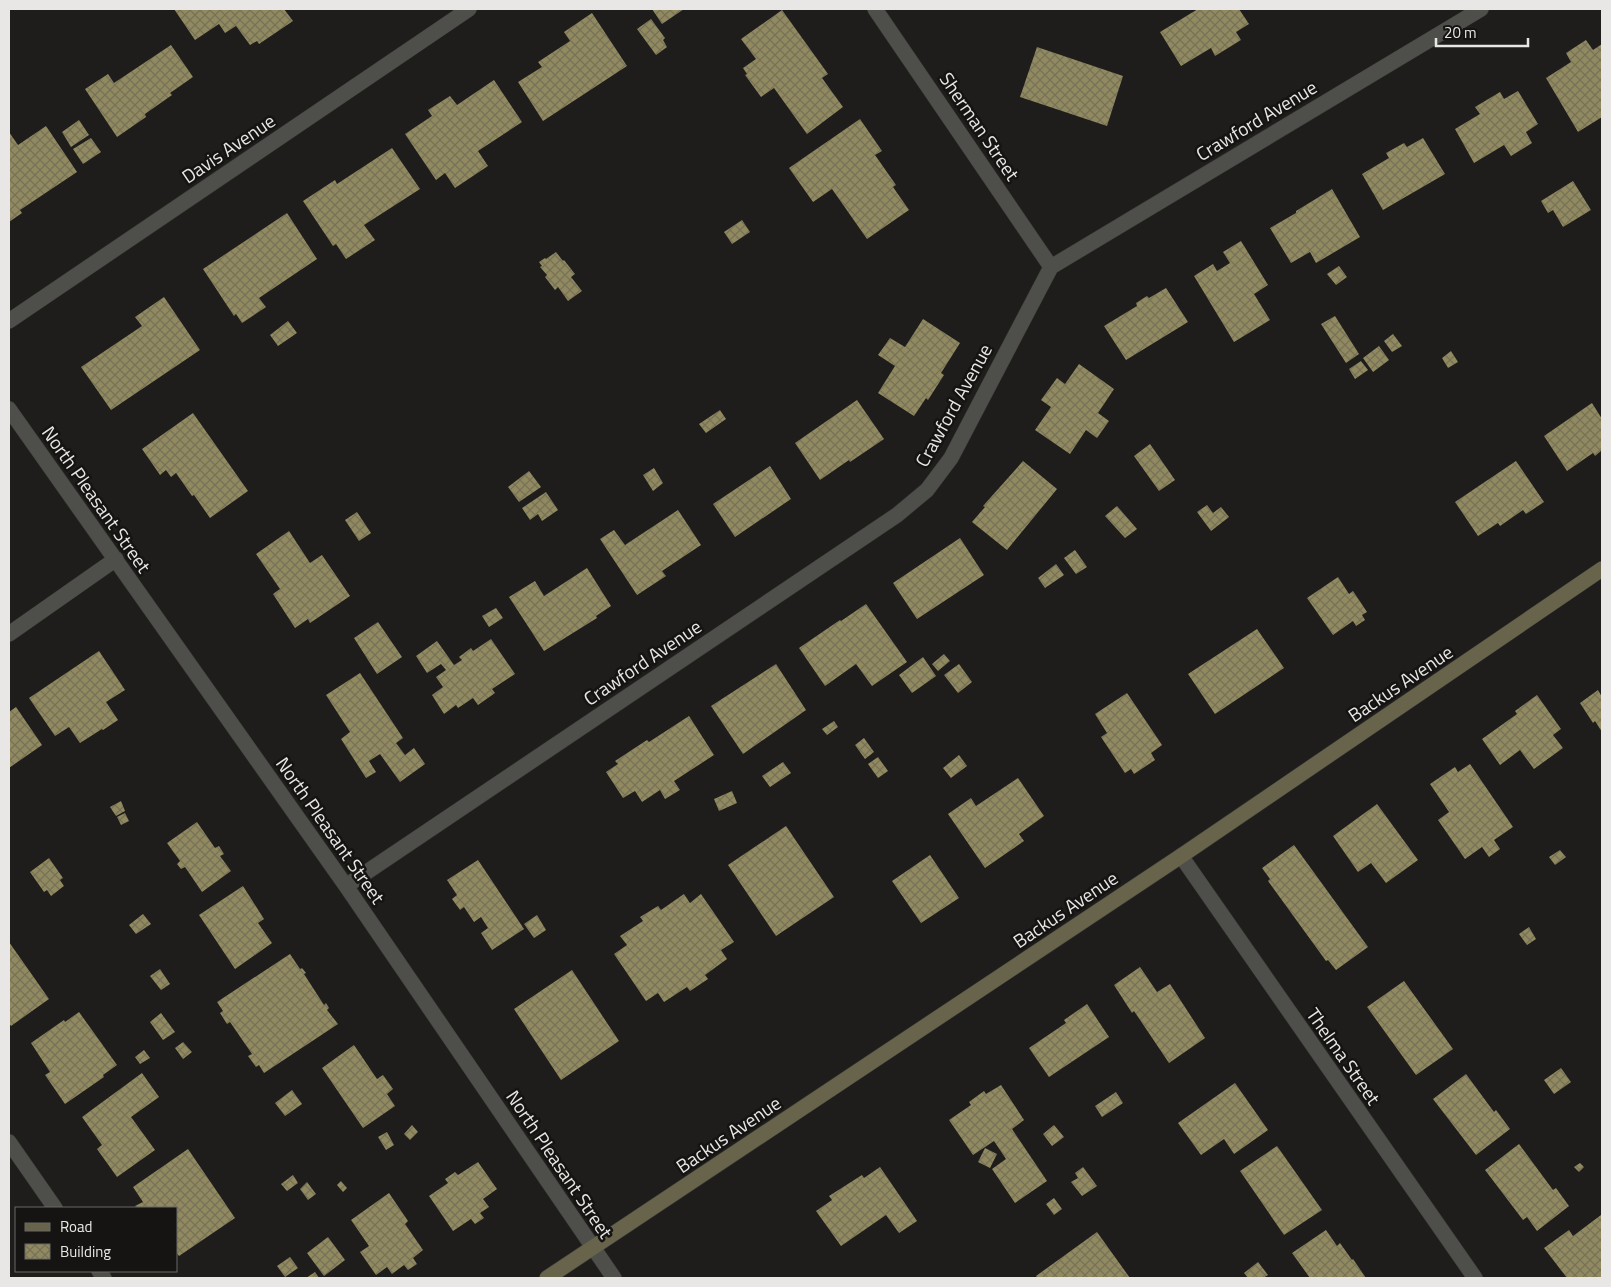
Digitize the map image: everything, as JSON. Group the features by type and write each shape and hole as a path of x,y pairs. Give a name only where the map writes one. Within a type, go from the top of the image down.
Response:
{"street":[{"name":"Davis Avenue","path":"9,321 469,9"},
{"name":"Sherman Street","path":"876,9 1051,267"},
{"name":"Crawford Avenue","path":"346,886 896,514 927,490 951,458 1051,267 1481,9"},
{"name":"North Pleasant Street","path":"9,410 346,886 614,1278"},
{"path":"9,634 116,559"},
{"name":"Backus Avenue","path":"547,1278 1181,856 1602,569"},
{"name":"Thelma Street","path":"1181,856 1475,1278"},
{"path":"9,1142 54,1207"}],"building":[{"path":"174,9 284,9 293,21 259,44 257,41 250,45 236,26 225,33 219,24 195,40"},
{"path":"652,9 684,9 662,24"},
{"path":"1198,9 1239,9 1249,24 1236,32 1241,40 1215,56 1211,48 1181,66 1160,32"},
{"path":"782,10 828,74 822,78 843,107 807,134 774,88 761,97 745,75 747,74 743,68 756,59 741,39"},
{"path":"592,13 627,66 543,121 518,82 542,67 538,62 570,41 564,32"},
{"path":"651,19 665,38 663,40 667,47 656,55 637,29"},
{"path":"1586,40 1593,50 1602,44 1602,117 1578,132 1546,78 1571,62 1566,53"},
{"path":"171,45 193,77 145,114 146,117 117,137 85,89 108,74 114,83"},
{"path":"1037,47 1123,76 1107,126 1020,97"},
{"path":"494,80 522,122 478,151 488,166 455,188 445,173 436,180 405,134 432,116 428,110 450,96 457,105"},
{"path":"1518,91 1538,124 1526,132 1532,143 1511,156 1504,145 1474,163 1455,129 1480,114 1475,107 1500,92 1504,99"},
{"path":"860,119 882,151 875,155 896,185 893,187 909,210 867,239 832,189 813,202 789,168"},
{"path":"79,120 89,135 71,147 62,132"},
{"path":"46,126 77,172 20,210 22,213 9,222 9,132 18,145"},
{"path":"91,138 101,152 83,164 73,149"},
{"path":"1423,138 1445,174 1383,210 1362,174 1389,158 1386,153 1404,143 1407,147"},
{"path":"392,148 420,189 364,225 375,240 346,259 336,244 333,246 303,201 335,180 337,184"},
{"path":"1573,181 1591,210 1563,227 1553,210 1548,213 1541,201"},
{"path":"1332,189 1360,237 1316,263 1310,252 1291,263 1270,228"},
{"path":"287,213 317,259 259,298 266,307 242,323 236,314 234,316 203,269"},
{"path":"742,220 750,232 732,244 724,232"},
{"path":"1241,241 1268,285 1254,294 1270,320 1234,342 1194,276 1213,264 1217,271 1230,263 1223,252"},
{"path":"556,252 575,274 571,277 582,291 568,301 558,287 555,290 540,267 542,266 539,262"},
{"path":"1339,266 1347,277 1336,285 1327,274"},
{"path":"1166,288 1188,322 1126,360 1104,326 1137,306 1136,303 1147,296 1149,298"},
{"path":"164,297 200,350 111,410 81,367 142,326 135,317"},
{"path":"1335,316 1359,354 1346,363 1321,324"},
{"path":"923,319 960,343 941,373 944,375 928,400 926,398 914,416 878,393 895,366 878,355 890,338 905,347"},
{"path":"288,321 297,333 278,346 270,335"},
{"path":"1393,334 1402,346 1392,352 1384,341"},
{"path":"1379,346 1389,360 1373,372 1363,358"},
{"path":"1451,351 1458,362 1448,368 1442,358"},
{"path":"1361,361 1368,370 1355,379 1349,369"},
{"path":"1079,364 1114,389 1098,413 1109,421 1097,438 1086,430 1070,454 1035,430 1051,407 1041,400 1057,378 1065,384"},
{"path":"857,400 884,439 820,480 795,443"},
{"path":"1592,403 1602,419 1602,450 1595,456 1593,453 1567,471 1544,436"},
{"path":"720,410 726,419 706,433 699,424"},
{"path":"193,413 248,491 210,518 176,473 171,477 166,470 160,475 142,449"},
{"path":"1150,444 1175,480 1159,491 1134,456"},
{"path":"1023,461 1057,489 1007,550 972,522 985,507 983,506"},
{"path":"1516,461 1544,502 1526,514 1523,510 1500,526 1498,523 1478,536 1455,502"},
{"path":"770,466 791,499 735,537 713,504"},
{"path":"654,468 663,483 653,491 643,475"},
{"path":"529,471 541,487 519,502 508,487"},
{"path":"546,492 558,510 542,521 538,514 530,520 522,508"},
{"path":"1207,505 1213,513 1221,507 1229,517 1211,531 1197,512"},
{"path":"1117,506 1137,529 1125,538 1105,516"},
{"path":"678,510 701,545 662,571 666,576 637,595 600,539 614,530 625,545"},
{"path":"357,512 371,533 359,541 345,520"},
{"path":"289,531 310,563 322,555 350,596 310,623 308,619 295,628 273,594 280,589 256,554"},
{"path":"960,538 984,575 917,619 893,583"},
{"path":"1075,550 1087,567 1076,574 1064,558"},
{"path":"1056,564 1064,575 1045,588 1038,578"},
{"path":"587,568 611,606 596,616 597,618 544,651 509,597 535,581 544,596"},
{"path":"1338,577 1349,594 1353,591 1367,612 1362,615 1365,620 1356,626 1353,621 1333,635 1307,598"},
{"path":"866,604 907,662 872,686 856,664 825,686 799,648"},
{"path":"496,608 503,618 489,627 482,616"},
{"path":"378,622 402,657 377,674 354,638"},
{"path":"1257,629 1284,668 1215,714 1188,674"},
{"path":"491,639 515,674 492,689 495,693 478,705 473,698 458,708 456,705 444,714 432,695 443,687 436,677 446,670 441,664 427,673 416,656 437,641 454,665 462,660 459,657 471,648 473,651"},
{"path":"99,651 125,690 106,702 118,720 80,743 69,727 55,736 29,698"},
{"path":"944,654 950,661 938,671 932,664"},
{"path":"923,657 936,676 912,693 899,675"},
{"path":"776,664 806,710 743,754 711,706"},
{"path":"959,664 972,682 958,693 944,675"},
{"path":"360,673 403,738 396,743 405,755 414,748 425,764 400,782 380,754 369,761 376,772 366,778 341,739 350,732 326,695"},
{"path":"1598,690 1602,697 1602,732 1595,721 1593,723 1580,703"},
{"path":"1127,693 1162,745 1151,753 1155,760 1134,774 1131,769 1125,773 1101,737 1107,733 1095,714"},
{"path":"1537,695 1561,729 1553,735 1563,748 1534,769 1520,750 1500,765 1482,739 1517,714 1515,711"},
{"path":"16,707 42,745 9,768 9,712"},
{"path":"689,716 714,755 674,781 680,790 665,799 660,790 642,802 635,791 623,798 606,772 618,764 615,761"},
{"path":"834,721 838,727 827,735 822,729"},
{"path":"864,738 874,752 865,759 855,745"},
{"path":"959,755 967,766 951,778 943,768"},
{"path":"878,757 888,771 878,778 868,764"},
{"path":"783,762 791,773 770,787 762,776"},
{"path":"1470,764 1513,827 1494,840 1500,849 1489,857 1482,847 1465,859 1438,820 1449,812 1430,784 1455,767 1458,772"},
{"path":"1018,778 1044,816 1019,834 1024,841 985,868 948,814 971,798 976,806"},
{"path":"732,791 737,803 719,811 714,799"},
{"path":"121,801 125,811 116,816 110,807"},
{"path":"1377,804 1418,860 1386,883 1371,863 1358,872 1333,836"},
{"path":"125,813 129,821 121,825 117,817"},
{"path":"197,822 215,848 219,846 224,854 220,856 231,871 202,892 185,867 181,869 177,864 180,861 167,843"},
{"path":"786,826 834,897 776,936 728,865"},
{"path":"1294,845 1368,947 1336,970 1328,960 1326,961 1268,881 1270,879 1262,868"},
{"path":"1560,850 1566,857 1555,865 1549,857"},
{"path":"930,855 959,898 921,923 892,881"},
{"path":"49,858 63,878 60,880 64,886 51,896 47,890 44,892 30,872"},
{"path":"478,860 524,929 492,950 481,933 488,928 481,917 474,922 464,907 460,910 452,899 457,895 447,880"},
{"path":"243,886 264,919 258,923 272,943 235,969 199,915"},
{"path":"684,894 690,903 701,894 734,942 721,950 727,959 705,975 708,979 690,991 687,987 664,1002 658,993 646,1001 614,954 627,945 620,936 643,921 640,917 658,906 661,910"},
{"path":"143,914 151,924 136,934 129,925"},
{"path":"537,915 546,930 534,938 524,924"},
{"path":"1529,927 1536,939 1527,945 1519,934"},
{"path":"9,942 49,999 11,1026 9,1023"},
{"path":"290,954 300,969 302,968 306,973 304,974 324,1005 326,1003 329,1008 327,1010 338,1024 264,1073 259,1065 256,1067 248,1056 252,1054 230,1022 227,1024 220,1013 223,1011 217,1002"},
{"path":"1140,967 1157,992 1170,984 1205,1038 1169,1063 1114,985"},
{"path":"160,969 170,984 161,990 150,976"},
{"path":"572,970 619,1041 561,1080 514,1009"},
{"path":"1404,981 1453,1049 1416,1075 1367,1007"},
{"path":"1087,1004 1109,1037 1049,1077 1029,1048 1066,1023 1064,1020"},
{"path":"79,1012 117,1065 103,1075 104,1077 65,1104 45,1075 50,1072 31,1043"},
{"path":"161,1013 175,1032 163,1040 150,1022"},
{"path":"183,1042 192,1052 183,1059 175,1048"},
{"path":"354,1045 377,1079 383,1075 393,1089 387,1094 395,1106 363,1128 322,1068"},
{"path":"144,1050 150,1058 140,1064 135,1057"},
{"path":"1561,1068 1571,1082 1554,1094 1544,1080"},
{"path":"142,1073 159,1097 131,1117 155,1150 117,1177 97,1149 102,1145 82,1117"},
{"path":"1466,1074 1494,1112 1496,1110 1510,1129 1476,1155 1433,1099"},
{"path":"1235,1083 1268,1130 1234,1154 1224,1139 1201,1155 1178,1123"},
{"path":"1001,1085 1024,1120 1012,1129 1047,1181 1015,1203 992,1169 1006,1159 994,1141 973,1155 949,1120 971,1105 969,1102 984,1091 986,1094"},
{"path":"292,1090 302,1104 285,1116 275,1103"},
{"path":"1116,1092 1123,1103 1102,1117 1095,1106"},
{"path":"412,1125 418,1132 410,1140 404,1134"},
{"path":"1054,1125 1064,1137 1052,1146 1043,1134"},
{"path":"387,1132 394,1145 386,1150 378,1137"},
{"path":"1519,1144 1553,1190 1556,1188 1569,1206 1537,1231 1527,1217 1523,1220 1485,1170"},
{"path":"1277,1146 1322,1210 1284,1235 1240,1171"},
{"path":"985,1148 997,1154 990,1168 978,1162"},
{"path":"188,1149 235,1218 179,1256 178,1207 136,1207 143,1202 133,1187"},
{"path":"478,1162 497,1189 483,1199 489,1207 480,1213 484,1218 475,1224 471,1219 453,1231 429,1196 448,1183 445,1179 455,1172 458,1175"},
{"path":"1580,1163 1584,1167 1579,1172 1574,1167"},
{"path":"880,1167 917,1221 899,1233 886,1215 841,1246 816,1211 832,1200 829,1196 862,1175 864,1178"},
{"path":"1083,1167 1097,1186 1082,1196 1071,1182 1078,1178 1075,1173"},
{"path":"293,1175 298,1183 287,1191 281,1184"},
{"path":"341,1181 347,1188 343,1192 337,1185"},
{"path":"307,1182 316,1194 308,1200 300,1189"},
{"path":"389,1193 408,1221 405,1224 423,1250 413,1258 417,1264 408,1270 404,1265 392,1274 387,1267 376,1275 360,1252 369,1246 351,1220"},
{"path":"1054,1198 1062,1209 1054,1215 1046,1204"},
{"path":"1601,1215 1602,1278 1567,1278 1544,1248 1569,1230 1573,1236"},
{"path":"1326,1230 1337,1246 1340,1243 1366,1278 1310,1278 1292,1253"},
{"path":"1097,1232 1130,1278 1037,1278 1036,1276"},
{"path":"328,1237 345,1260 324,1276 307,1253"},
{"path":"290,1257 298,1268 285,1277 277,1266"},
{"path":"1258,1262 1268,1275 1263,1278 1248,1278 1244,1273"},
{"path":"315,1272 319,1278 306,1278"}]}
